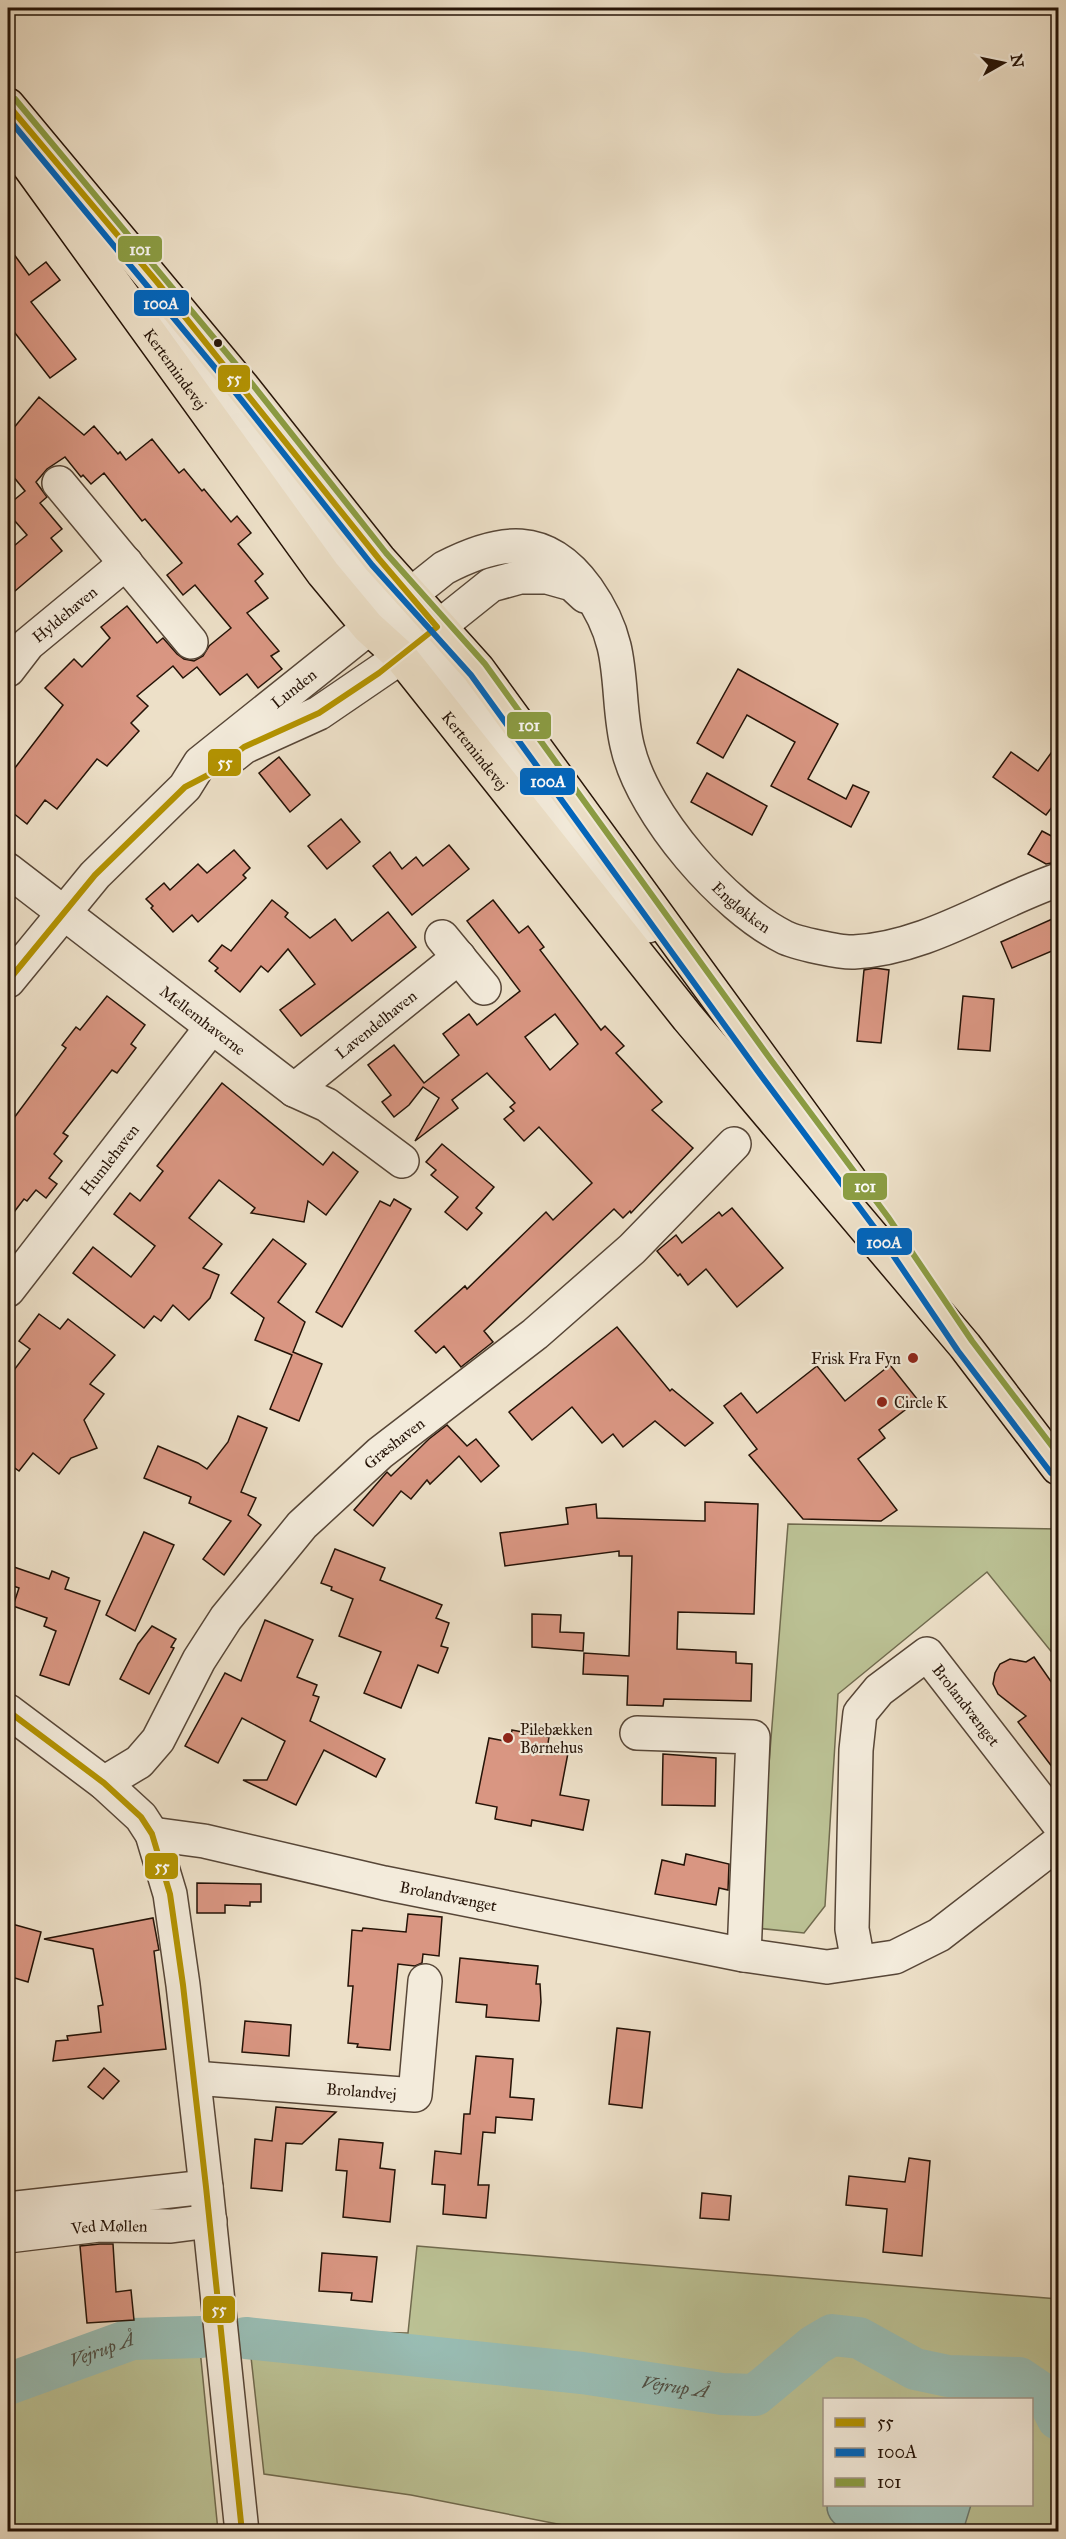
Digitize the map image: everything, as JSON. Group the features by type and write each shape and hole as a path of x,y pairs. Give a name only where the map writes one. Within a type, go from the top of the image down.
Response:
{"main road":[{"name":"Kertemindevej","path":"8,105 242,386 389,610 418,643 688,1018 965,1346 1059,1468"},
{"name":"Kertemindevej","path":"8,137 324,573 389,610 418,643 478,669 764,1065 881,1222 965,1346"}],"street":[{"path":"60,483 191,642"},
{"name":"Engløkken","path":"389,610 444,568 468,555 493,547 517,546 540,549 559,559 578,577 600,609 614,646 627,749 639,782 663,820 710,881 750,915 785,938 852,952 899,946 1059,880"},
{"name":"Hyldehaven","path":"8,670 28,644 126,563"},
{"name":"Engløkken","path":"418,643 491,585 520,577 547,577 572,584 600,609"},
{"name":"Lunden","path":"8,981 95,874 185,787 200,763 389,610"},
{"name":"Lunden","path":"185,787 210,774 244,747 319,713 418,643"},
{"name":"Mellemhaverne","path":"8,870 294,1090 327,1104 402,1161"},
{"name":"Lavendelhaven","path":"294,1090 451,947 484,988"},
{"name":"Humlehaven","path":"8,1290 211,1028"},
{"name":"Græshaven","path":"104,1783 139,1762 158,1740 199,1660 226,1618 302,1525 380,1453 535,1334 632,1249 734,1144"},
{"name":"Brolandvænget","path":"858,1962 852,1929 856,1750 860,1713 879,1690 927,1654 1059,1823"},
{"path":"8,1711 104,1783 141,1817 152,1834 170,1894 194,2078 242,2532"},
{"path":"637,1732 753,1737 744,1955"},
{"name":"Brolandvænget","path":"152,1834 204,1841 384,1883 744,1955 827,1967 895,1957 939,1935 1059,1843"},
{"name":"Brolandvej","path":"194,2078 415,2095 425,1981"},
{"path":"8,2209 206,2187"},
{"name":"Ved Møllen","path":"8,2236 99,2225 171,2226 210,2221"}],"green space":[{"path":"788,1524 1058,1529 1058,1660 987,1572 838,1694 825,1906 804,1933 756,1928"},
{"path":"417,2246 1058,2299 1058,2531 593,2531 411,2495 264,2474 248,2330 408,2333"},
{"path":"179,2328 198,2329 218,2531 8,2531 8,2367 73,2345"}],"water":[{"path":"827,2506 970,2506 963,2531 850,2532 834,2522"}],"building":[{"path":"8,246 29,275 46,262 60,280 31,302 76,359 50,378 8,324"},
{"path":"39,397 84,435 94,426 126,460 152,439 179,473 184,469 231,522 237,516 251,533 238,544 263,574 255,581 268,598 247,613 279,651 271,656 282,669 258,688 247,674 220,695 197,667 183,678 173,666 137,696 148,706 131,723 139,731 107,766 97,759 57,809 45,800 27,824 8,809 8,777 63,705 45,688 74,659 82,667 110,638 101,627 127,606 157,643 163,638 177,654 184,659 194,661 203,656 209,646 231,628 195,585 183,595 167,575 182,563 145,519 142,521 104,473 91,484 83,475 81,477 65,457 47,469 36,482 47,497 40,503 62,529 51,538 62,551 8,597 8,551 27,535 8,513 8,505 25,491 8,470 8,435"},
{"path":"738,669 838,724 808,779 846,799 853,785 869,792 851,827 771,786 795,742 747,715 723,758 697,743"},
{"path":"1059,742 1059,798 1046,815 993,777 1011,752 1038,771"},
{"path":"279,757 310,795 290,812 259,773"},
{"path":"707,773 767,806 752,835 691,802"},
{"path":"341,819 360,842 327,869 308,846"},
{"path":"1042,831 1059,840 1057,862 1046,864 1028,854"},
{"path":"449,845 469,869 412,915 373,866 390,852 402,869 416,857 423,866"},
{"path":"234,850 250,868 243,875 246,878 198,922 192,915 173,932 151,908 153,906 146,899 164,883 170,890 198,864 207,873"},
{"path":"272,900 288,913 285,917 310,938 335,919 352,941 388,912 416,947 301,1036 280,1010 315,984 288,949 268,972 261,966 240,992 215,971 218,968 209,961 222,945 231,951"},
{"path":"493,900 519,933 528,926 544,947 540,950 601,1030 605,1026 624,1046 616,1053 662,1102 652,1110 693,1148 631,1213 630,1211 623,1218 614,1209 484,1331 493,1342 461,1367 444,1346 436,1353 415,1331 465,1286 467,1289 546,1212 553,1220 592,1183 539,1127 524,1141 504,1119 514,1111 510,1107 515,1103 487,1073 452,1100 458,1108 415,1141 439,1098 423,1087 409,1105 394,1117 382,1102 391,1095 368,1065 394,1045 424,1083 459,1055 443,1034 469,1014 477,1025 520,991 467,921","holes":["555,1014 578,1044 550,1070 525,1037"]},
{"path":"1059,916 1059,948 1012,968 1001,942"},
{"path":"875,968 889,970 881,1043 857,1041 864,970"},
{"path":"107,996 145,1025 131,1044 136,1048 117,1073 112,1070 63,1133 68,1136 54,1154 62,1161 49,1178 57,1184 46,1198 36,1190 27,1201 24,1199 8,1220 8,1126 66,1048 62,1045 76,1027 80,1030"},
{"path":"963,996 994,999 990,1051 958,1049"},
{"path":"222,1083 323,1165 333,1152 358,1172 326,1215 308,1201 304,1222 251,1213 255,1208 219,1180 189,1218 222,1244 203,1268 219,1275 210,1298 189,1320 173,1305 161,1321 154,1316 144,1328 73,1273 93,1247 131,1277 155,1246 114,1214 130,1193 140,1201 163,1171 157,1166"},
{"path":"442,1144 494,1187 476,1208 482,1213 467,1230 445,1212 458,1197 431,1175 436,1170 426,1162"},
{"path":"394,1199 411,1209 342,1327 316,1312 380,1201 390,1206"},
{"path":"732,1208 783,1268 737,1307 706,1269 688,1285 657,1251 676,1235 682,1243 719,1212 722,1216"},
{"path":"273,1239 306,1264 278,1302 305,1322 293,1352 322,1364 299,1421 270,1409 292,1355 255,1340 264,1318 231,1293"},
{"path":"39,1314 60,1329 68,1319 115,1355 90,1384 104,1394 84,1420 97,1448 71,1458 59,1474 33,1453 19,1471 8,1463 8,1378 30,1349 19,1341"},
{"path":"617,1327 670,1391 672,1389 713,1423 685,1446 655,1421 623,1447 613,1434 602,1443 572,1407 532,1440 509,1412"},
{"path":"890,1365 918,1400 879,1430 885,1438 858,1459 897,1510 881,1521 803,1519 749,1455 757,1449 724,1406 741,1393 757,1413 817,1366 845,1401"},
{"path":"238,1416 267,1428 241,1492 256,1498 248,1515 261,1525 224,1575 203,1559 231,1521 189,1503 191,1497 144,1478 158,1446 207,1469 228,1442"},
{"path":"447,1425 467,1446 476,1439 499,1466 481,1482 459,1456 430,1484 427,1480 411,1499 401,1491 373,1526 354,1510 387,1472 391,1476"},
{"path":"705,1502 758,1504 754,1614 678,1612 677,1649 736,1652 736,1663 752,1664 751,1701 664,1699 663,1706 627,1705 628,1676 583,1674 584,1653 629,1656 632,1556 619,1556 619,1551 505,1566 500,1533 568,1524 566,1508 596,1504 597,1518 705,1521"},
{"path":"144,1532 174,1545 135,1631 106,1615"},
{"path":"335,1549 385,1568 380,1580 442,1605 436,1618 449,1623 441,1646 448,1648 438,1673 418,1665 401,1708 364,1693 381,1652 339,1636 353,1599 321,1583"},
{"path":"11,1566 49,1579 52,1571 69,1578 65,1589 100,1601 69,1685 40,1675 56,1631 44,1626 47,1618 13,1606 19,1588 8,1584"},
{"path":"532,1614 561,1615 560,1632 584,1633 583,1651 532,1647"},
{"path":"265,1620 313,1640 297,1677 317,1685 313,1695 319,1697 310,1721 385,1759 376,1777 324,1750 296,1805 243,1780 267,1780 285,1741 242,1718 218,1763 185,1746 225,1673 241,1681"},
{"path":"152,1626 176,1639 171,1647 174,1648 149,1694 120,1679 138,1644"},
{"path":"1034,1657 1059,1693 1059,1776 1018,1722 1026,1716 998,1694 993,1684 1000,1664 1010,1659 1026,1662"},
{"path":"512,1730 549,1737 547,1749 568,1753 560,1795 589,1800 583,1830 532,1820 531,1826 495,1819 497,1807 476,1803 489,1738 510,1742"},
{"path":"663,1754 716,1758 715,1806 662,1805"},
{"path":"686,1854 729,1864 728,1890 719,1888 716,1905 655,1894 662,1860 684,1865"},
{"path":"197,1883 261,1884 261,1902 250,1902 250,1906 225,1905 225,1913 197,1913"},
{"path":"408,1914 442,1917 439,1956 423,1954 422,1963 415,1966 398,1964 390,2050 357,2047 358,2044 348,2043 353,1986 348,1986 352,1930 362,1931 363,1928 406,1932"},
{"path":"153,1918 159,1950 154,1951 166,2049 53,2061 56,2041 68,2040 67,2036 101,2032 98,2006 103,2005 93,1949 44,1939"},
{"path":"12,1924 41,1932 28,1982 8,1976 8,1940"},
{"path":"460,1958 538,1966 536,1984 540,1984 541,2002 539,2021 486,2017 487,2005 456,2002"},
{"path":"245,2021 291,2025 289,2056 242,2052"},
{"path":"617,2028 650,2032 642,2108 609,2104"},
{"path":"476,2056 513,2059 510,2097 534,2099 532,2120 496,2117 495,2133 483,2132 478,2185 489,2185 486,2218 443,2214 445,2185 432,2184 435,2151 461,2154 464,2114 470,2114"},
{"path":"104,2068 119,2081 103,2099 88,2087"},
{"path":"276,2107 336,2112 302,2144 286,2143 282,2191 251,2188 255,2139 272,2141"},
{"path":"339,2139 383,2143 380,2168 395,2170 390,2222 343,2217 347,2171 336,2170"},
{"path":"909,2158 930,2161 922,2256 883,2252 887,2209 846,2205 849,2176 905,2182"},
{"path":"702,2193 731,2196 729,2220 700,2218"},
{"path":"113,2244 116,2292 131,2290 134,2320 87,2323 80,2246"},
{"path":"322,2253 377,2257 372,2302 351,2300 352,2293 319,2291"}],"waterway":[{"name":"Vejrup Å","path":"246,2338 582,2373 722,2394 755,2395 815,2345 832,2335 859,2338 915,2369 948,2376 1019,2378 1047,2397 1058,2419"},
{"name":"Vejrup Å","path":"8,2384 132,2339 201,2337"}],"transit line":[{"name":"101","path":"15,99 249,380 386,553 485,664 771,1060 888,1217 972,1341 1058,1454"},
{"name":"55","path":"8,105 157,282 379,559 437,627 379,673 319,713 244,747 210,774 185,787 95,875 8,981"},
{"name":"100A","path":"8,118 235,392 372,565 471,675 757,1070 874,1227 958,1351 1051,1473"},
{"name":"55","path":"8,1711 104,1783 141,1817 152,1834 170,1894 183,1985 206,2187 242,2532"}],"place":[{"name":"Frisk Fra Fyn","path":"913,1358"},
{"name":"Circle K","path":"882,1402"},
{"name":"Pilebækken Børnehus","path":"508,1738"}]}
